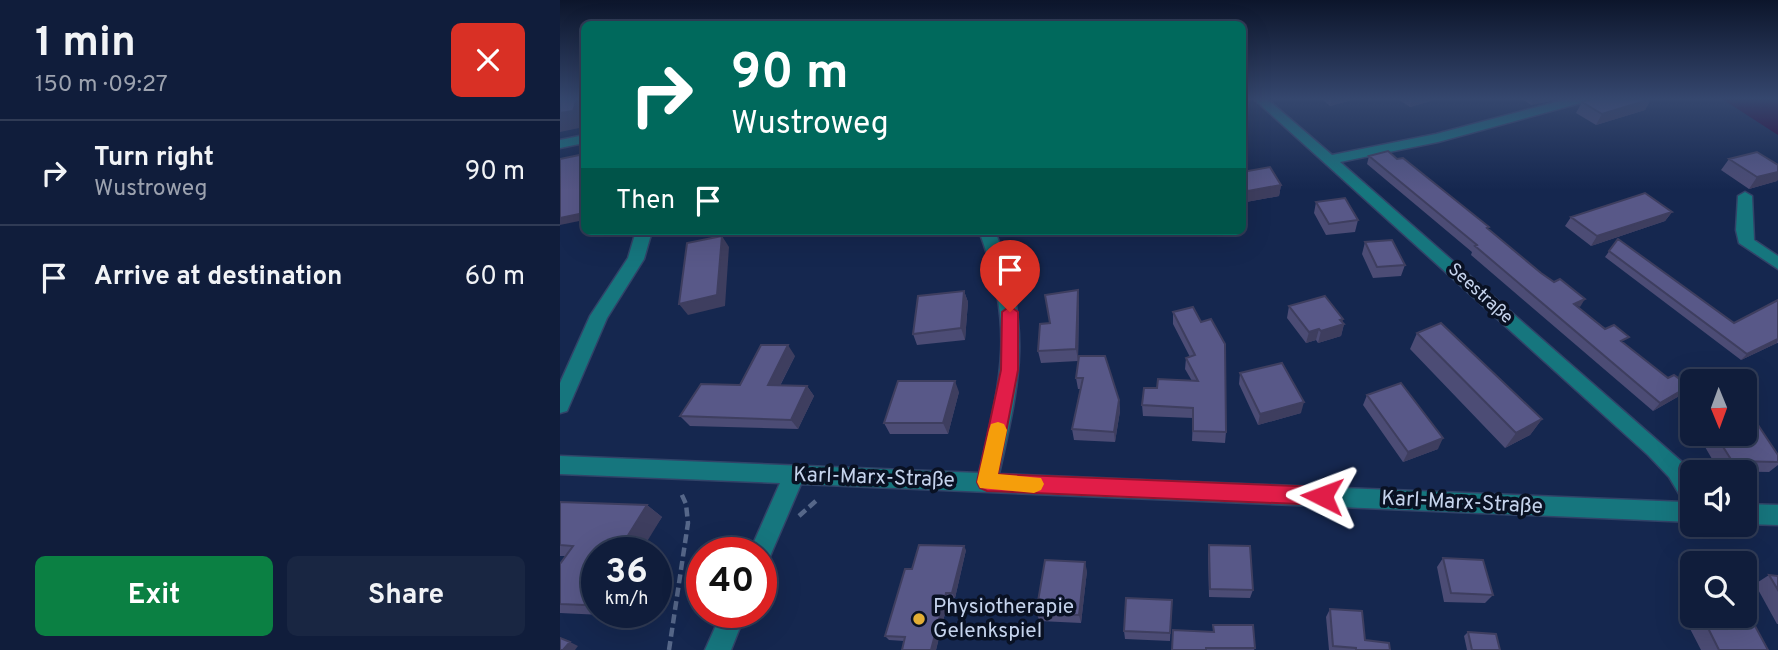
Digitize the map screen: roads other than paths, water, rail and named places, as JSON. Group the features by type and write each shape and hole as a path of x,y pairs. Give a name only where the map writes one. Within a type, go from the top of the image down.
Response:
{"street":[{"name":"Seestraße","path":"1294,129 1655,449 1680,476"},
{"path":"1329,160 1470,129"},
{"path":"560,144 581,140"},
{"path":"1745,197 1744,230 1747,243 1778,264"},
{"path":"560,405 599,316 636,259 643,235"},
{"path":"987,482 1009,370 1011,341 1010,312 989,235"},
{"name":"Karl-Marx-Straße","path":"560,465 1680,511"},
{"path":"767,537 794,475"},
{"path":"1757,514 1778,515"},
{"path":"718,650 727,628"}],"place":[{"name":"Physiotherapie Gelenkspiel","path":"919,619"}]}
